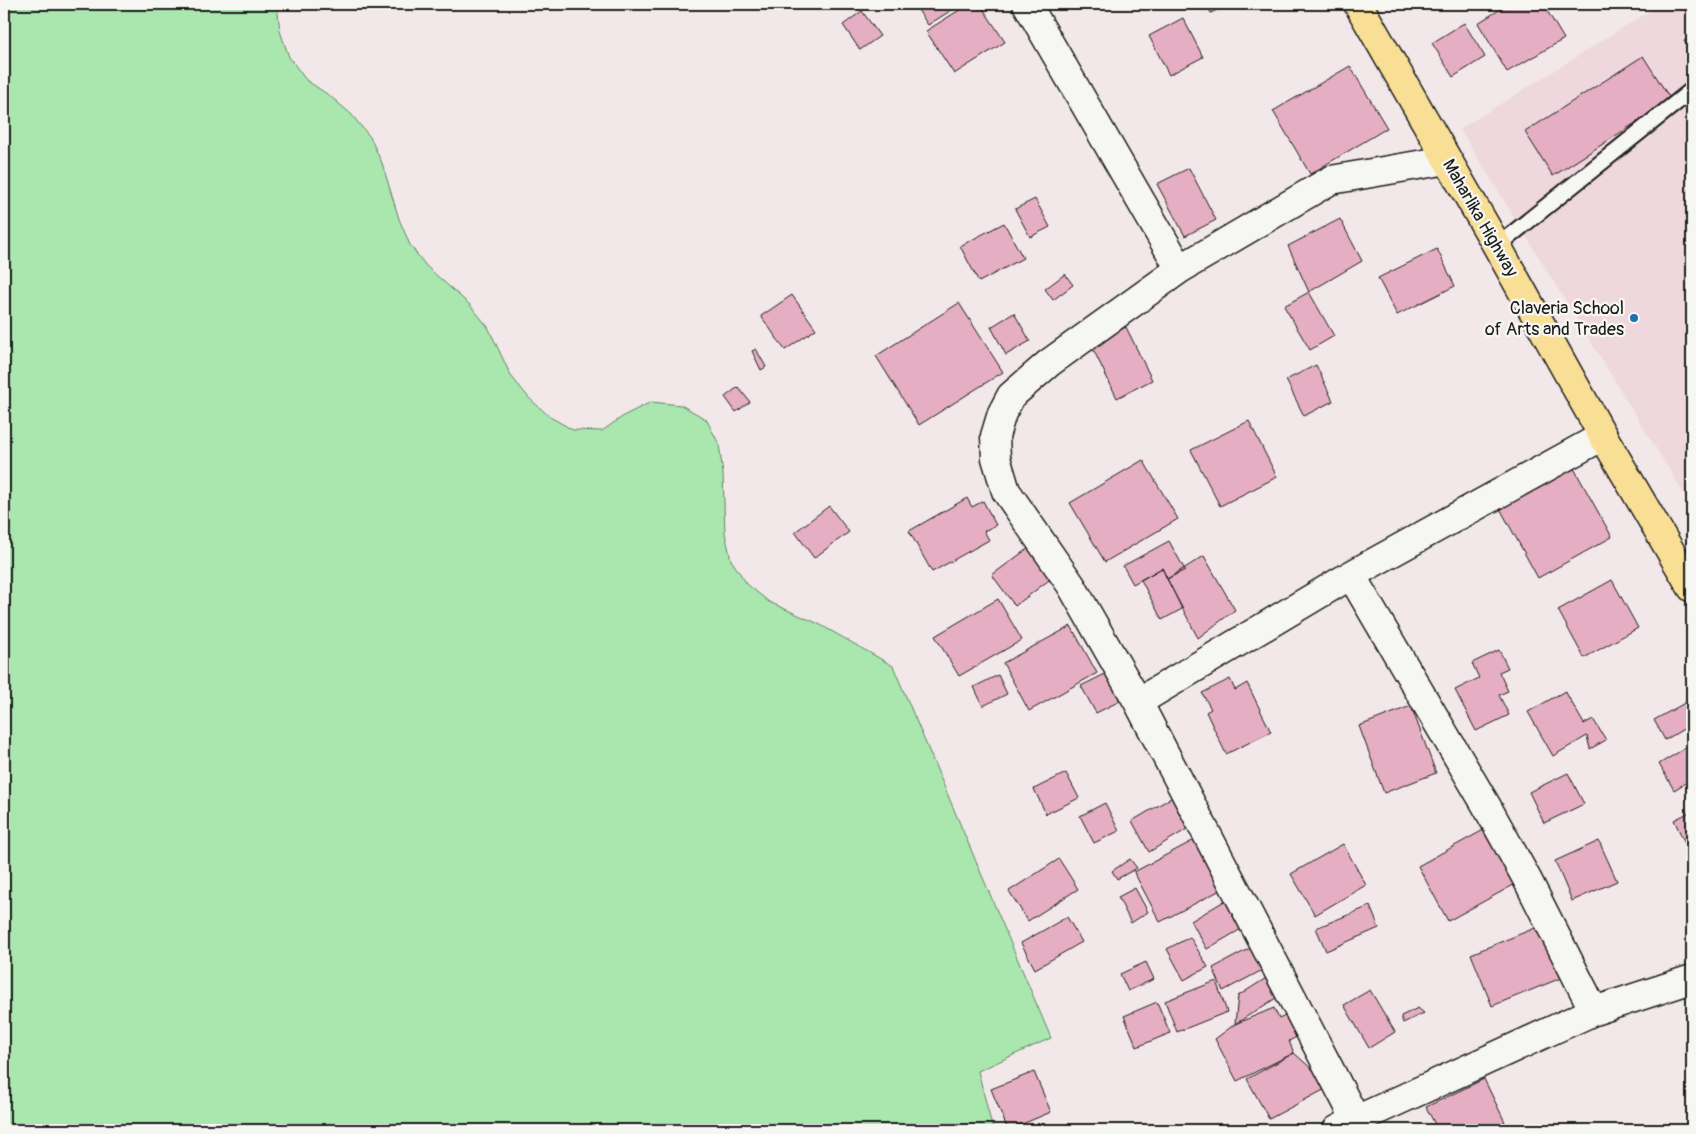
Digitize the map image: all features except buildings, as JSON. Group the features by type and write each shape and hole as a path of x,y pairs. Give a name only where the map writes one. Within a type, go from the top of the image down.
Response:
{"highway":[{"name":"Maharlika Highway","path":"1364,6 1446,160 1692,588"}],"street":[{"path":"1027,4 1180,270"},
{"path":"1446,160 1331,180 1180,270 1048,363 1011,396 1002,413 995,436 996,458 1006,491 1071,585 1138,702 1347,1125 1594,1011 1692,979"},
{"path":"1138,702 1351,575 1603,436"},
{"path":"1351,575 1486,805 1528,881 1594,1011"}],"lane":[{"path":"1497,246 1692,90"}],"shaded area":[{"name":"Claveria School of Arts and Trades","path":"1661,4 1692,4 1692,507 1460,129"}],"green space":[{"path":"4,4 277,4 280,31 289,57 306,80 330,96 351,114 370,137 382,163 399,219 410,245 426,266 470,305 488,327 511,376 529,398 550,417 573,430 602,431 625,415 651,402 681,405 706,419 719,444 723,474 725,533 731,560 747,584 769,602 819,624 893,666 1051,1038 978,1071 993,1130 4,1130"}],"place":[{"name":"Claveria School of Arts and Trades","path":"1634,318"}]}
